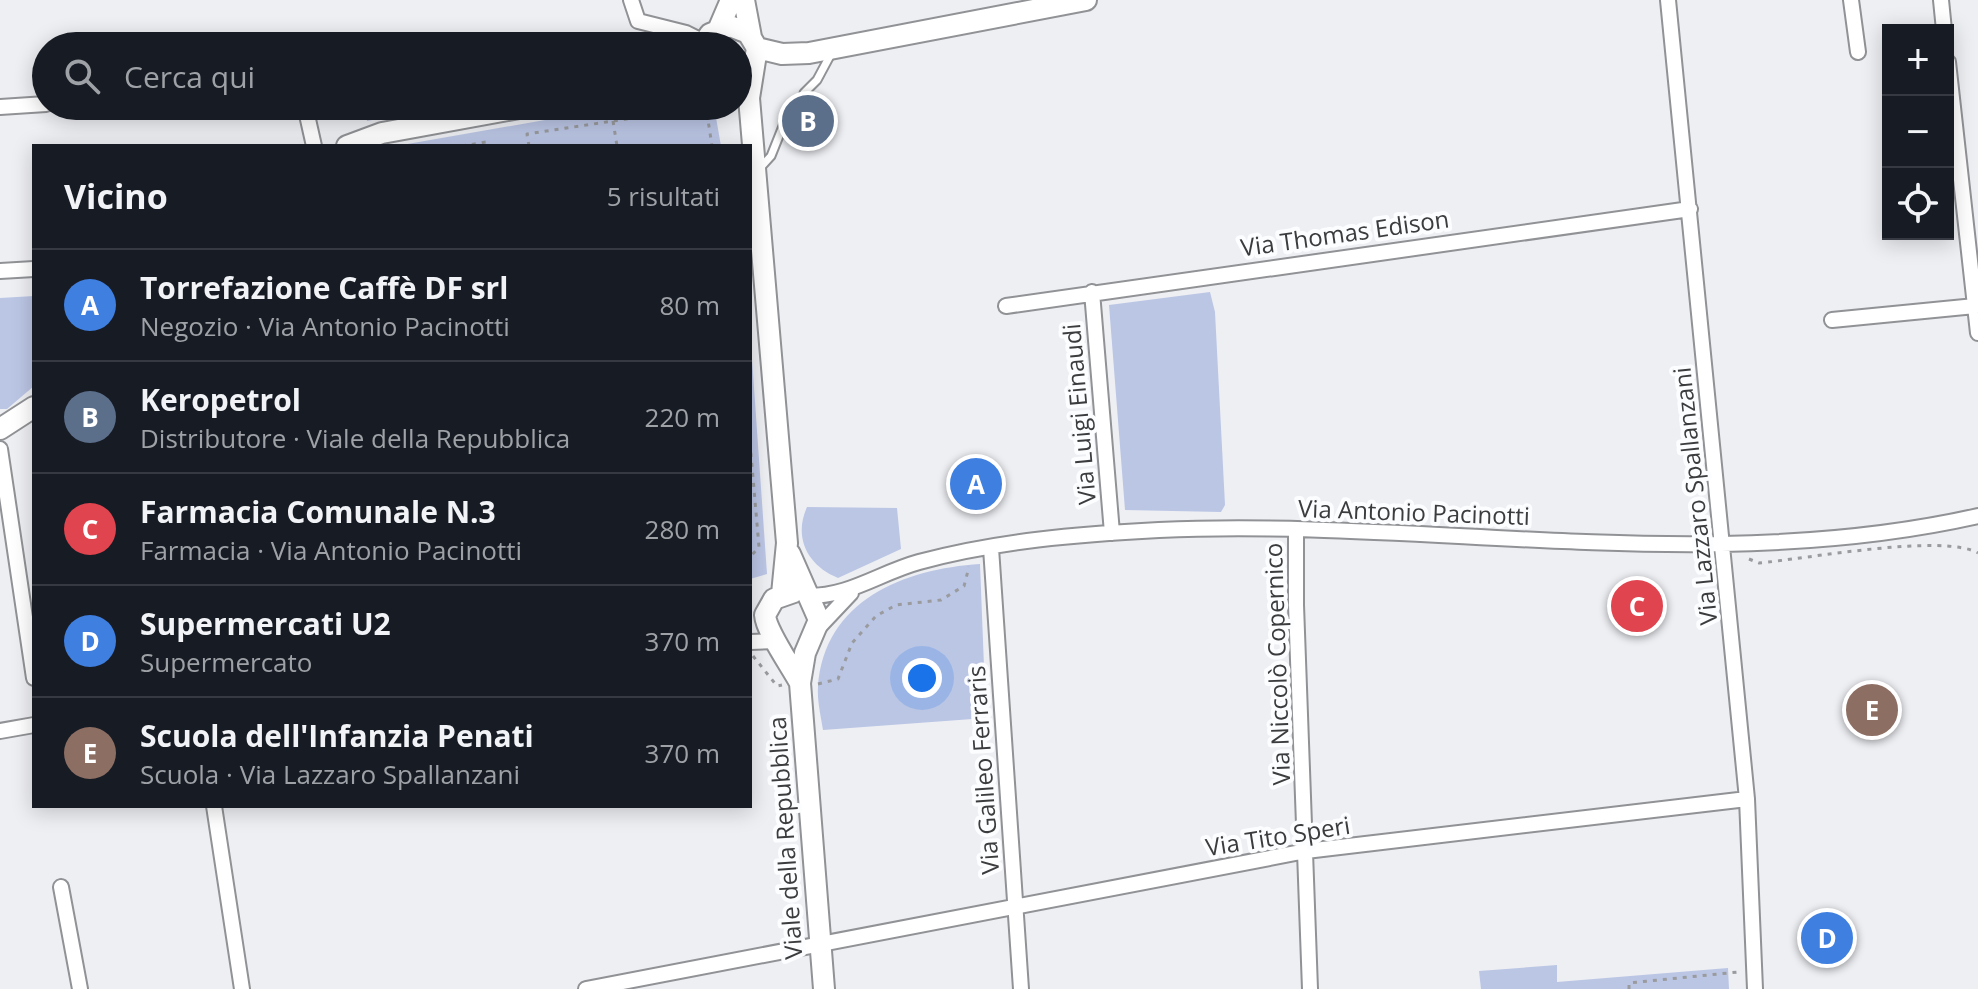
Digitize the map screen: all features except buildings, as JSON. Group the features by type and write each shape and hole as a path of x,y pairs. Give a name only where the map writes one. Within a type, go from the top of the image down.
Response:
{"street":[{"path":"631,0 638,21 682,32"},
{"path":"713,32 731,0"},
{"path":"744,0 752,32"},
{"path":"754,42 773,53 809,53 1086,0"},
{"name":"Via Lazzaro Spallanzani","path":"1668,0 1747,799 1755,989"},
{"path":"1851,0 1858,52"},
{"path":"1941,0 1943,24"},
{"path":"752,34 752,53"},
{"path":"752,74 809,53"},
{"path":"1952,96 1978,333"},
{"path":"0,107 32,105"},
{"path":"308,120 314,144"},
{"path":"352,144 382,133 453,120"},
{"path":"739,120 748,144"},
{"path":"750,120 751,144"},
{"path":"752,155 787,543 782,594"},
{"name":"Via Thomas Edison","path":"1006,306 1690,209"},
{"path":"0,271 32,269"},
{"name":"Via Luigi Einaudi","path":"1092,292 1112,533"},
{"path":"1832,320 1975,306"},
{"path":"0,429 32,408"},
{"path":"0,449 32,665"},
{"name":"Via Antonio Pacinotti","path":"806,596 835,595 854,590 880,575 919,562 991,548 1112,533 1296,530 1723,545 1925,528 1978,516"},
{"name":"Via Niccolò Copernico","path":"1296,530 1310,989"},
{"path":"752,642 777,641 794,646 814,634 817,607 806,596 787,543"},
{"name":"Via Galileo Ferraris","path":"991,548 1021,989"},
{"name":"Via Antonio Pacinotti","path":"814,634 854,590"},
{"path":"752,630 765,615 768,606 782,594 794,592 806,596"},
{"name":"Viale della Repubblica","path":"765,615 766,625 800,683"},
{"name":"Viale della Repubblica","path":"814,634 800,683 824,989"},
{"path":"0,731 32,725"},
{"name":"Via Tito Speri","path":"586,989 1306,851 1747,799"},
{"path":"214,808 242,989"},
{"path":"61,887 80,989"}],"lane":[{"path":"804,93 817,80 835,48"},
{"path":"752,155 771,156 789,111"}],"path":[{"path":"529,144 527,134 620,120"},
{"path":"708,120 712,144"},
{"path":"613,121 617,144"},
{"path":"474,144 486,142"},
{"path":"752,466 759,547 752,555"},
{"path":"1745,557 1759,563 1952,545 1978,553"},
{"path":"752,655 777,686 829,684 838,679 852,643 869,622 896,605 941,600 964,586 972,559"},
{"path":"1629,989 1629,983 1754,970"}],"shaded area":[{"path":"545,120 716,120 721,144 407,144"},
{"path":"1210,292 1215,312 1225,505 1221,512 1125,510 1109,305"},
{"path":"32,296 32,388 7,409 0,409 0,298"},
{"path":"752,359 767,574 752,578"},
{"path":"807,507 897,508 901,549 838,578 819,566 806,550 802,529"},
{"path":"980,564 986,718 823,730 818,687 824,657 835,632 852,611 897,582 923,573"},
{"path":"1557,965 1557,982 1728,968 1729,989 1481,989 1479,971"}],"place":[{"name":"Keropetrol","path":"808,121"},
{"name":"Torrefazione Caffè DF srl","path":"976,484"},
{"name":"Farmacia Comunale N.3","path":"1637,606"},
{"name":"Scuola dell'Infanzia Penati","path":"1872,710"},
{"name":"Supermercati U2","path":"1827,938"}]}
